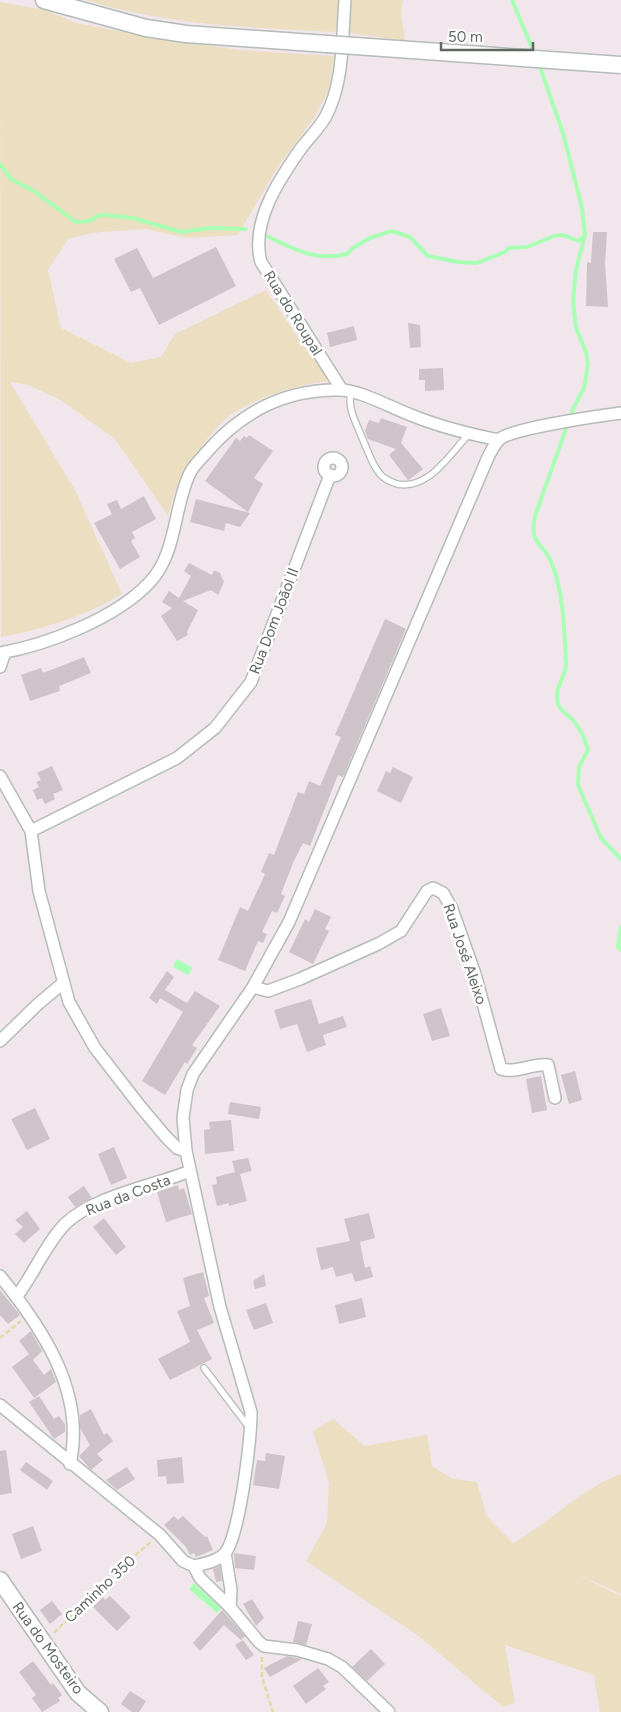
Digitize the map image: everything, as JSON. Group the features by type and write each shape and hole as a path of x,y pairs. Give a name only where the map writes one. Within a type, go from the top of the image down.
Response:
{"street":[{"path":"44,0 146,28 186,34 621,65"},
{"name":"Rua do Roupal","path":"345,0 339,80 326,116 277,187 258,232 257,248 261,262 347,391"},
{"path":"0,667 3,652 68,633 116,611 150,583 167,557 177,511 190,473 224,432 264,404 306,393 347,391 469,434 499,440"},
{"path":"230,1607 231,1590 225,1553 237,1520 251,1430 251,1412 220,1307 186,1151 184,1118 188,1090 193,1074 253,987 289,922 486,464 499,440 508,435 547,426 621,413"},
{"name":"Rua Dom Joãol II","path":"32,831 177,758 215,728 251,682 330,476"},
{"path":"0,776 32,831 39,891 69,1002 96,1048 166,1137 176,1148 186,1151"},
{"name":"Rua José Aleixo","path":"253,987 268,991 300,979 378,944 401,931 427,891 434,888 443,893 452,909 474,974 501,1069 508,1071 541,1064 548,1065 555,1098"},
{"path":"0,1041 38,1004 64,983"},
{"name":"Rua da Costa","path":"17,1296 66,1224 79,1214 104,1202 190,1172"},
{"path":"0,1276 17,1296 51,1349 64,1376 74,1427 74,1446 70,1464"},
{"path":"0,1405 70,1464 160,1535 183,1561 194,1566 200,1578 230,1607 264,1646 297,1650 328,1659 342,1666 389,1712"},
{"path":"194,1566 212,1561 225,1553"},
{"name":"Rua do Mosteiro","path":"0,1580 78,1693 100,1712"}],"lane":[{"path":"347,391 350,406 372,462 381,476 392,482 406,485 418,484 428,477 469,434"},
{"path":"204,1368 241,1414 251,1430"}],"path":[{"path":"0,1338 28,1315"},
{"name":"Caminho 350","path":"44,1646 58,1629 112,1575 160,1535"},
{"path":"264,1646 261,1667 273,1712"}],"shaded area":[{"path":"86,0 339,0 336,32 210,24 147,15"},
{"path":"351,0 403,0 401,14 405,41 349,33"},
{"path":"0,2 45,10 76,23 150,37 240,50 334,56 328,92 311,122 277,168 238,235 188,238 145,229 100,232 69,238 48,270 61,328 131,363 161,357 175,334 266,290 305,348 331,381 278,392 251,403 229,416 203,445 189,465 174,493 168,516 115,439 62,401 29,385 10,382 75,490 122,594 94,609 64,621 1,637"},
{"path":"177,959 193,968 188,975 173,967"},
{"path":"333,1419 365,1446 427,1435 432,1466 453,1479 477,1482 487,1517 513,1543 592,1488 621,1474 621,1594 568,1570 621,1596 621,1712 600,1712 594,1675 505,1645 515,1703 503,1707 416,1634 306,1561 327,1523 329,1483 313,1431"},
{"path":"194,1583 221,1608 217,1613 189,1589"}],"building":[{"path":"593,232 607,232 605,264 608,307 586,306 587,262 591,263"},
{"path":"216,247 236,286 159,325 140,288 131,292 114,259 137,248 153,278"},
{"path":"408,323 420,325 421,347 410,348"},
{"path":"354,326 357,340 330,347 327,333"},
{"path":"443,368 444,390 425,391 425,380 419,380 419,369"},
{"path":"381,418 407,427 401,443 423,469 408,480 389,455 396,449 368,439 365,431 369,420 379,423"},
{"path":"249,435 273,451 254,478 263,484 248,512 205,481 236,438 240,441 244,436 247,438"},
{"path":"144,496 156,519 132,532 135,538 131,541 140,557 120,569 94,523 112,514 107,504 117,500 121,509"},
{"path":"196,499 250,513 240,527 226,523 224,531 190,522"},
{"path":"189,563 212,575 214,570 220,573 224,582 218,595 211,590 183,601 198,610 187,632 188,635 177,641 161,616 172,608 162,602 169,591 179,598 191,576 184,571"},
{"path":"385,619 406,629 343,777 338,775 310,846 303,843 293,863 281,894 285,896 277,913 272,911 262,932 267,934 263,943 258,941 245,971 218,960 240,907 248,911 265,874 261,872 269,853 274,855 298,792 304,794 309,781 320,786 341,737 335,735"},
{"path":"84,657 91,673 59,686 60,691 30,701 21,675 41,668 43,673"},
{"path":"52,766 63,790 53,794 55,799 45,804 42,798 37,800 33,790 39,787 36,782 41,780 37,773"},
{"path":"393,767 413,777 401,803 377,791 386,771 390,773"},
{"path":"315,909 331,917 325,929 329,931 313,964 289,952 305,919 309,922"},
{"path":"167,971 174,977 165,990 187,1003 195,991 220,1006 192,1045 197,1048 187,1064 185,1062 165,1095 142,1081 183,1012 160,998 157,1004 149,998"},
{"path":"311,999 319,1024 343,1016 347,1027 323,1035 326,1045 307,1052 297,1024 280,1029 274,1010"},
{"path":"441,1008 450,1036 432,1041 423,1014"},
{"path":"575,1071 582,1100 569,1104 561,1075"},
{"path":"541,1076 547,1110 532,1113 526,1079"},
{"path":"230,1102 261,1107 259,1119 228,1114"},
{"path":"35,1108 50,1139 27,1150 11,1119"},
{"path":"231,1120 234,1151 205,1154 204,1130 210,1129 209,1122"},
{"path":"114,1147 127,1178 111,1185 98,1154"},
{"path":"248,1158 252,1171 240,1174 247,1201 229,1206 229,1203 217,1206 212,1185 217,1184 216,1177 235,1172 232,1161"},
{"path":"178,1185 179,1190 184,1188 192,1214 166,1222 157,1192"},
{"path":"84,1186 92,1198 75,1207 68,1197"},
{"path":"27,1211 40,1229 24,1243 15,1234 23,1227 15,1220"},
{"path":"369,1213 375,1238 360,1242 365,1268 370,1266 373,1277 355,1282 352,1273 336,1277 333,1267 321,1270 316,1248 350,1241 344,1219"},
{"path":"104,1218 126,1247 116,1255 93,1227"},
{"path":"203,1272 209,1296 204,1298 214,1323 197,1330 212,1359 170,1380 158,1359 190,1342 177,1311 190,1306 183,1278"},
{"path":"264,1274 266,1286 255,1289 253,1281"},
{"path":"0,1290 20,1315 8,1324 0,1315"},
{"path":"362,1298 366,1317 339,1324 335,1305"},
{"path":"266,1303 273,1323 254,1330 246,1310"},
{"path":"31,1331 42,1351 33,1360 44,1375 51,1369 56,1382 34,1398 12,1367 29,1354 19,1341"},
{"path":"39,1396 54,1419 59,1416 65,1424 65,1432 54,1439 29,1402"},
{"path":"91,1409 104,1435 107,1433 113,1441 97,1454 103,1460 91,1470 79,1456 90,1445 80,1428 80,1415"},
{"path":"6,1450 12,1493 0,1495 0,1451"},
{"path":"266,1453 285,1456 279,1489 253,1485 257,1460 265,1461"},
{"path":"182,1457 184,1483 167,1484 166,1476 158,1477 157,1460"},
{"path":"26,1462 53,1481 47,1490 20,1470"},
{"path":"127,1467 135,1479 117,1490 106,1480"},
{"path":"174,1516 178,1520 183,1516 205,1537 207,1536 213,1550 196,1557 194,1553 190,1555 186,1547 164,1525"},
{"path":"33,1526 42,1551 21,1559 12,1534"},
{"path":"234,1553 256,1556 254,1570 235,1568"},
{"path":"220,1566 222,1581 216,1582 213,1569"},
{"path":"110,1596 131,1617 117,1631 93,1607 103,1597 105,1600"},
{"path":"252,1599 264,1618 256,1626 243,1604"},
{"path":"52,1601 62,1614 50,1624 40,1610"},
{"path":"222,1610 245,1636 241,1640 224,1625 200,1651 193,1643"},
{"path":"298,1621 312,1624 306,1645 293,1642"},
{"path":"243,1640 254,1655 246,1660 235,1645"},
{"path":"371,1649 385,1664 367,1681 352,1667"},
{"path":"287,1656 302,1659 270,1677 264,1668"},
{"path":"33,1661 51,1685 53,1683 62,1695 58,1698 60,1701 42,1712 32,1698 36,1695 19,1672"},
{"path":"318,1668 329,1682 323,1686 326,1689 306,1704 293,1686"},
{"path":"130,1691 146,1701 139,1712 132,1712 121,1704"}],"waterway":[{"path":"512,0 535,55"},
{"path":"539,64 563,133 582,208 585,235 576,270 573,301 576,328 586,352 588,364 584,388 573,409 535,516 534,534 552,564 561,600 566,668 558,689 557,700 561,710 572,719 580,730 588,750 579,767 578,785 601,838 621,859"},
{"path":"0,164 11,179 34,191 76,222 90,221 97,216 105,215 133,218 181,232 210,228 246,229"},
{"path":"262,234 303,252 313,255 335,256 347,254 370,238 392,231 410,237 428,256 458,262 477,263 505,252 509,248 527,247 554,236 563,235 578,241 584,236"},
{"path":"621,927 618,947 621,950"}]}
